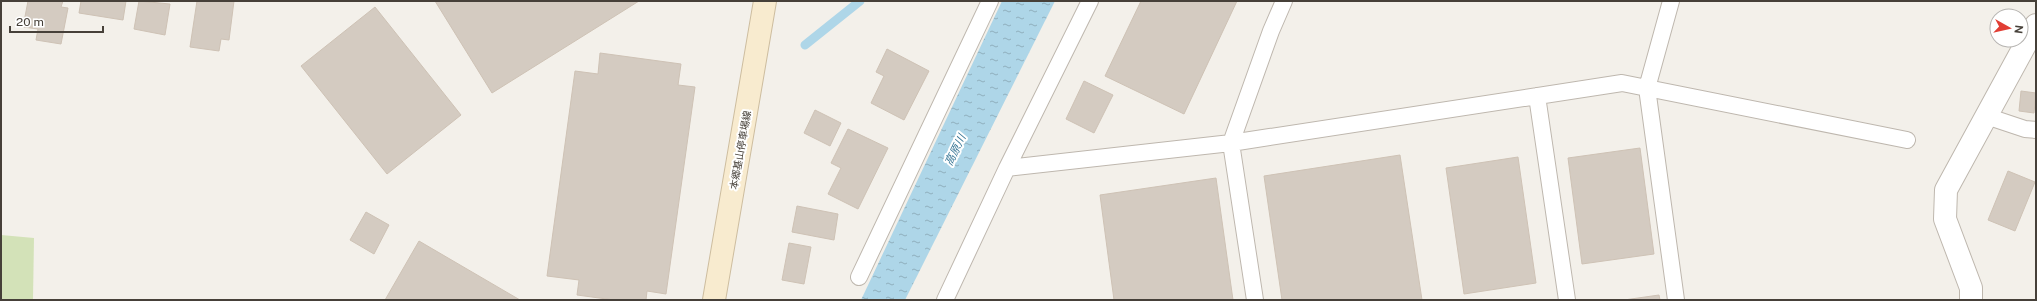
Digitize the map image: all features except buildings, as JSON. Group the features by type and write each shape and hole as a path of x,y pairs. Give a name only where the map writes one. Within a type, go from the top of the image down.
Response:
{"main road":[{"name":"本郷基山停車場線","path":"714,300 766,1"}],"street":[{"path":"1970,300 1971,288 1945,220 1946,190 2036,24"}],"lane":[{"path":"859,277 990,1"},
{"path":"945,300 1007,168 1090,1"},
{"path":"1255,300 1231,143 1271,31 1284,1"},
{"path":"1671,1 1647,88 1676,300"},
{"path":"1007,168 1231,143 1622,83 1907,140"},
{"path":"1537,96 1567,300"},
{"path":"1986,116 2025,129 2036,130"}],"green space":[{"path":"1,235 34,238 33,300 1,300"}],"water":[{"name":"高原川","path":"1002,1 1055,1 905,300 861,300"}],"waterway":[{"path":"805,45 860,1"}]}
